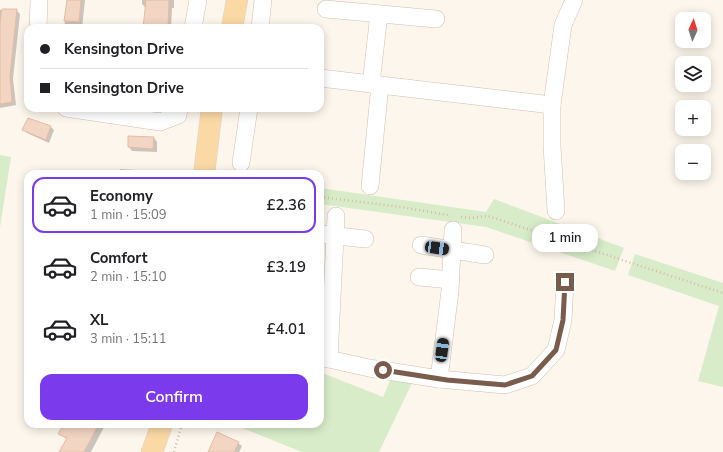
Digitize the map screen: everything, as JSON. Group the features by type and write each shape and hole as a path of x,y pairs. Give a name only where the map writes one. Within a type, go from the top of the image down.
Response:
{"main road":[{"path":"221,24 224,0"},
{"path":"233,24 238,0"},
{"path":"205,170 212,113"},
{"path":"152,452 161,428"}],"street":[{"path":"38,24 39,0"},
{"path":"194,24 198,0"},
{"path":"260,24 263,0"},
{"path":"556,212 552,146 552,105 563,25 573,0"},
{"path":"326,9 436,19"},
{"path":"370,186 379,14"},
{"path":"324,78 552,105"},
{"path":"93,112 160,122 176,112"},
{"path":"241,163 248,112"},
{"path":"336,216 328,235 324,358 369,368 438,379 505,385 532,376 556,350 563,320 565,282"},
{"path":"438,379 451,280 454,221"},
{"path":"328,235 366,239"},
{"path":"421,245 485,256"},
{"path":"419,276 451,280"}],"path":[{"path":"324,197 401,207 454,221 488,216 723,293"},
{"path":"174,452 181,428"}],"green space":[{"path":"0,155 11,157 0,227"},
{"path":"324,189 486,212 494,199 624,248 615,271 486,227 324,205"},
{"path":"635,254 723,283 723,387 698,381 719,306 628,275"},
{"path":"324,374 383,397 392,376 412,383 379,452 302,452 242,428 324,428"}],"building":[{"path":"67,0 81,0 79,22 64,21"},
{"path":"146,0 169,0 168,24 143,24"},
{"path":"2,9 17,9 10,75 12,102 0,104 0,23"},
{"path":"28,118 51,126 46,140 22,130"},
{"path":"128,136 154,137 153,149 128,147"},
{"path":"62,428 97,428 84,452 59,452 67,438 58,434"},
{"path":"217,432 239,442 234,452 208,452"}],"route":[{"path":"383,370 447,380 505,385 532,376 556,350 563,320 565,282"}]}
